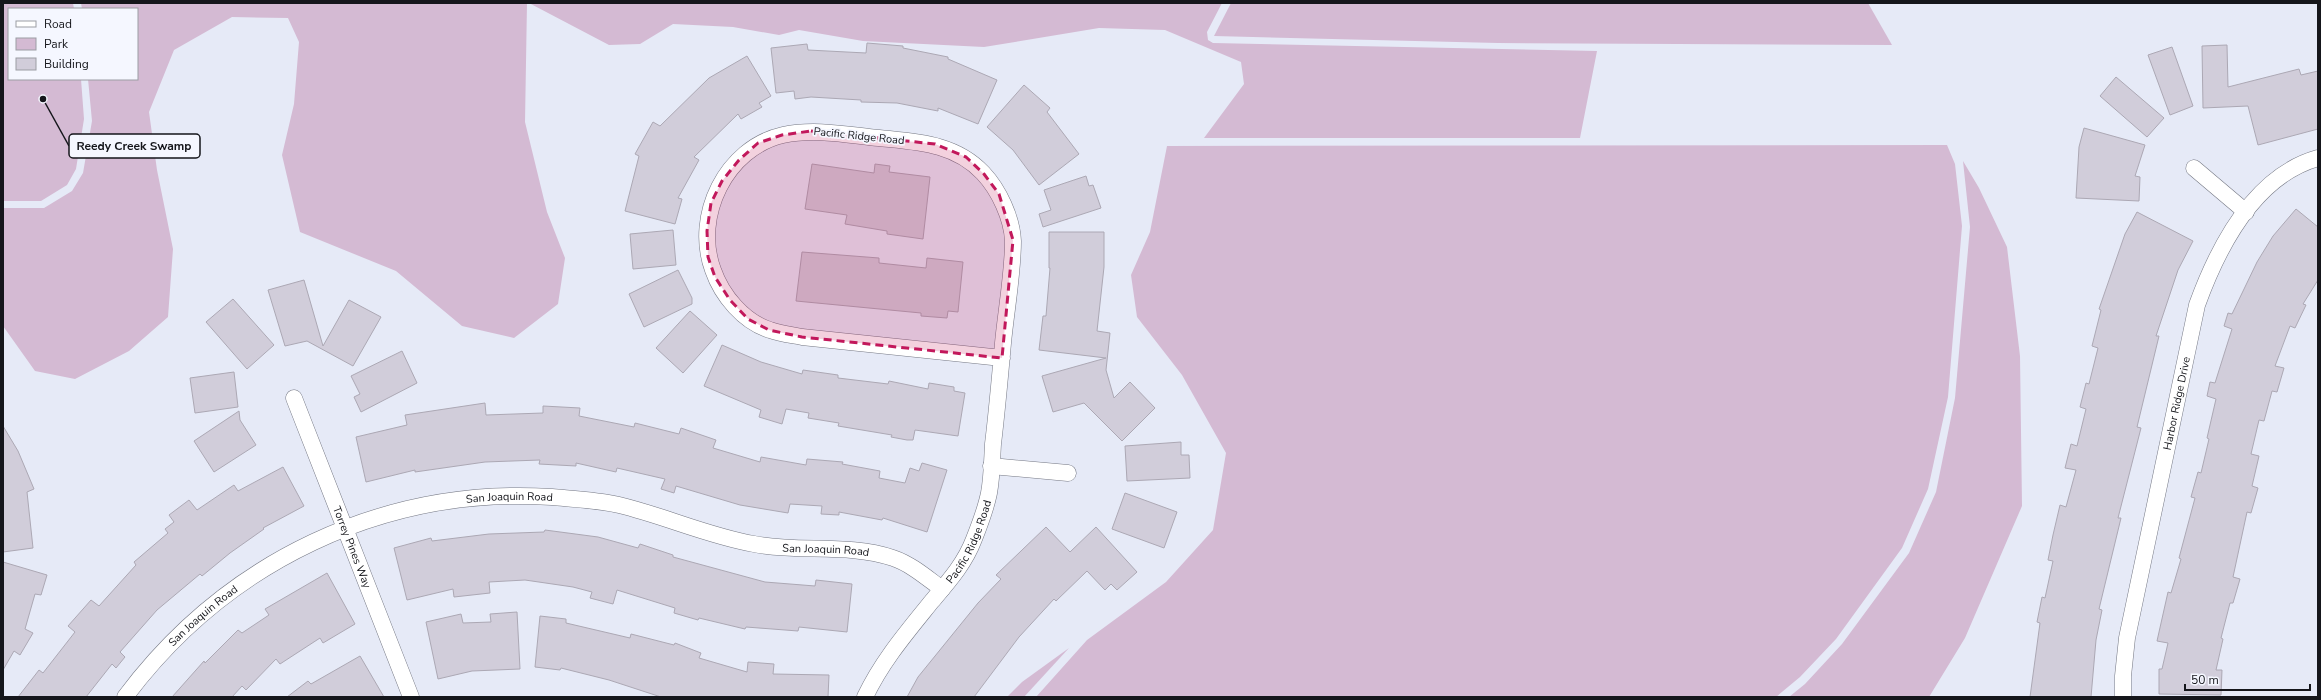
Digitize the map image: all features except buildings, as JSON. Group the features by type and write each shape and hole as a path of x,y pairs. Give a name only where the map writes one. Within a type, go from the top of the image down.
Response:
{"street":[{"name":"Pacific Ridge Road","path":"864,697 874,676 891,651 961,566 973,541 989,493 991,466 1002,358 1013,240 1009,218 999,194 984,174 966,157 935,144 811,131 782,135 758,143 739,160 722,181 711,203 707,231 708,257 715,276 730,300 748,319 769,330 802,337 1002,358"},
{"name":"Harbor Ridge Drive","path":"2123,697 2123,676 2127,638 2190,331 2209,273 2232,232 2258,197 2286,172 2318,158"},
{"path":"2194,168 2246,212"},
{"name":"Torrey Pines Way","path":"294,398 411,697"},
{"path":"991,466 1068,473"},
{"name":"San Joaquin Road","path":"125,697 139,678 175,639 214,603 303,545 366,519 408,509 465,499 517,495 575,499 619,505 717,536 755,545 791,548 864,550 895,558 917,571 942,589"}],"highlighted area":[{"path":"811,131 935,144 966,157 984,174 999,194 1013,240 1002,358 802,337 769,330 748,319 730,300 715,277 708,257 707,231 711,203 722,181 739,160 758,143 782,135"}],"green space":[{"path":"3,3 73,3 74,8 8,8 8,80 81,80 84,119 76,169 67,185 41,201 3,201"},
{"path":"81,3 527,3 525,122 547,212 565,258 558,304 514,338 462,326 396,271 300,232 282,155 294,104 299,42 288,18 232,17 174,50 149,112 157,170 173,249 168,317 129,351 75,379 35,371 3,326 3,208 44,208 72,191 83,173 92,121 88,80 138,80 138,8 82,8"},
{"path":"529,3 1222,3 1207,32 1208,40 1213,43 1597,51 1580,138 1204,138 1244,84 1241,62 1165,30 1099,28 984,47 863,41 799,30 779,35 733,27 673,24 640,44 609,45"},
{"path":"1231,3 1868,3 1892,45 1498,43 1214,36"},
{"path":"1947,145 1955,164 1962,226 1948,397 1928,489 1902,548 1836,639 1800,677 1776,697 1036,697 1087,640 1166,582 1213,530 1226,453 1182,375 1137,317 1131,275 1150,232 1167,146"},
{"path":"1963,161 1979,188 2007,247 2020,356 2022,506 1965,638 1929,697 1789,697 1805,684 1842,644 1909,553 1936,492 1955,398 1970,227"},
{"path":"1069,648 1024,697 1007,697 1022,682"}],"place":[{"name":"Reedy Creek Swamp","path":"43,99"}]}
